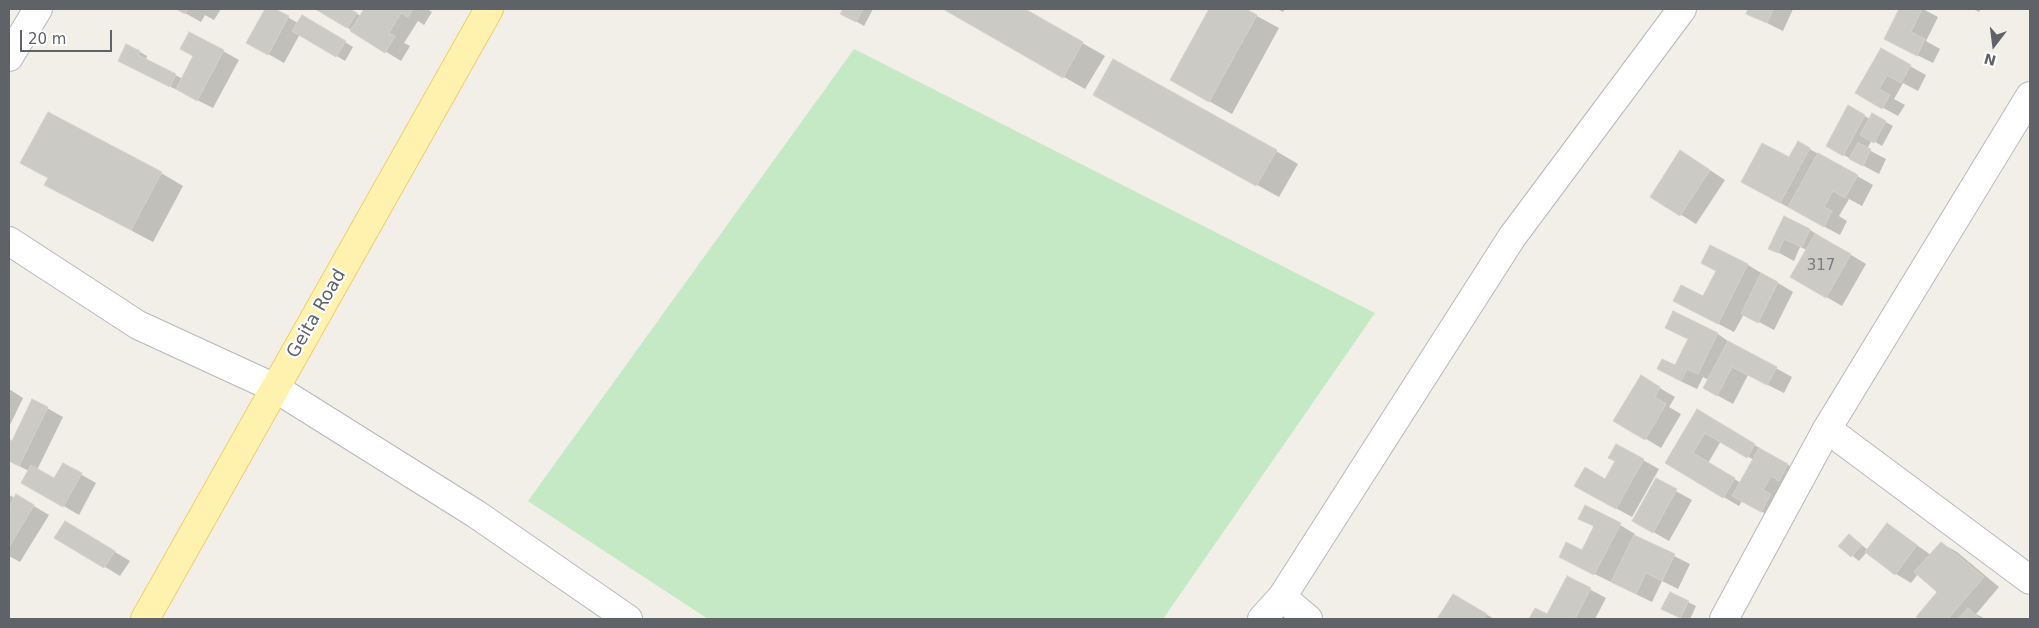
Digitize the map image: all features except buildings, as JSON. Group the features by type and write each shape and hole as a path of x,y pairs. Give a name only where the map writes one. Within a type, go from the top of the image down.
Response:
{"main road":[{"name":"Geita Road","path":"145,619 489,9"}],"street":[{"path":"9,57 38,9"},
{"path":"1262,619 1282,597 1512,237 1682,9"},
{"path":"1724,619 1828,429 2030,96"},
{"path":"9,241 138,325 275,388 476,514 628,619"},
{"path":"1828,429 2030,580"},
{"path":"1282,597 1308,619"}],"green space":[{"path":"854,49 1375,313 1163,619 708,619 528,501"}]}
